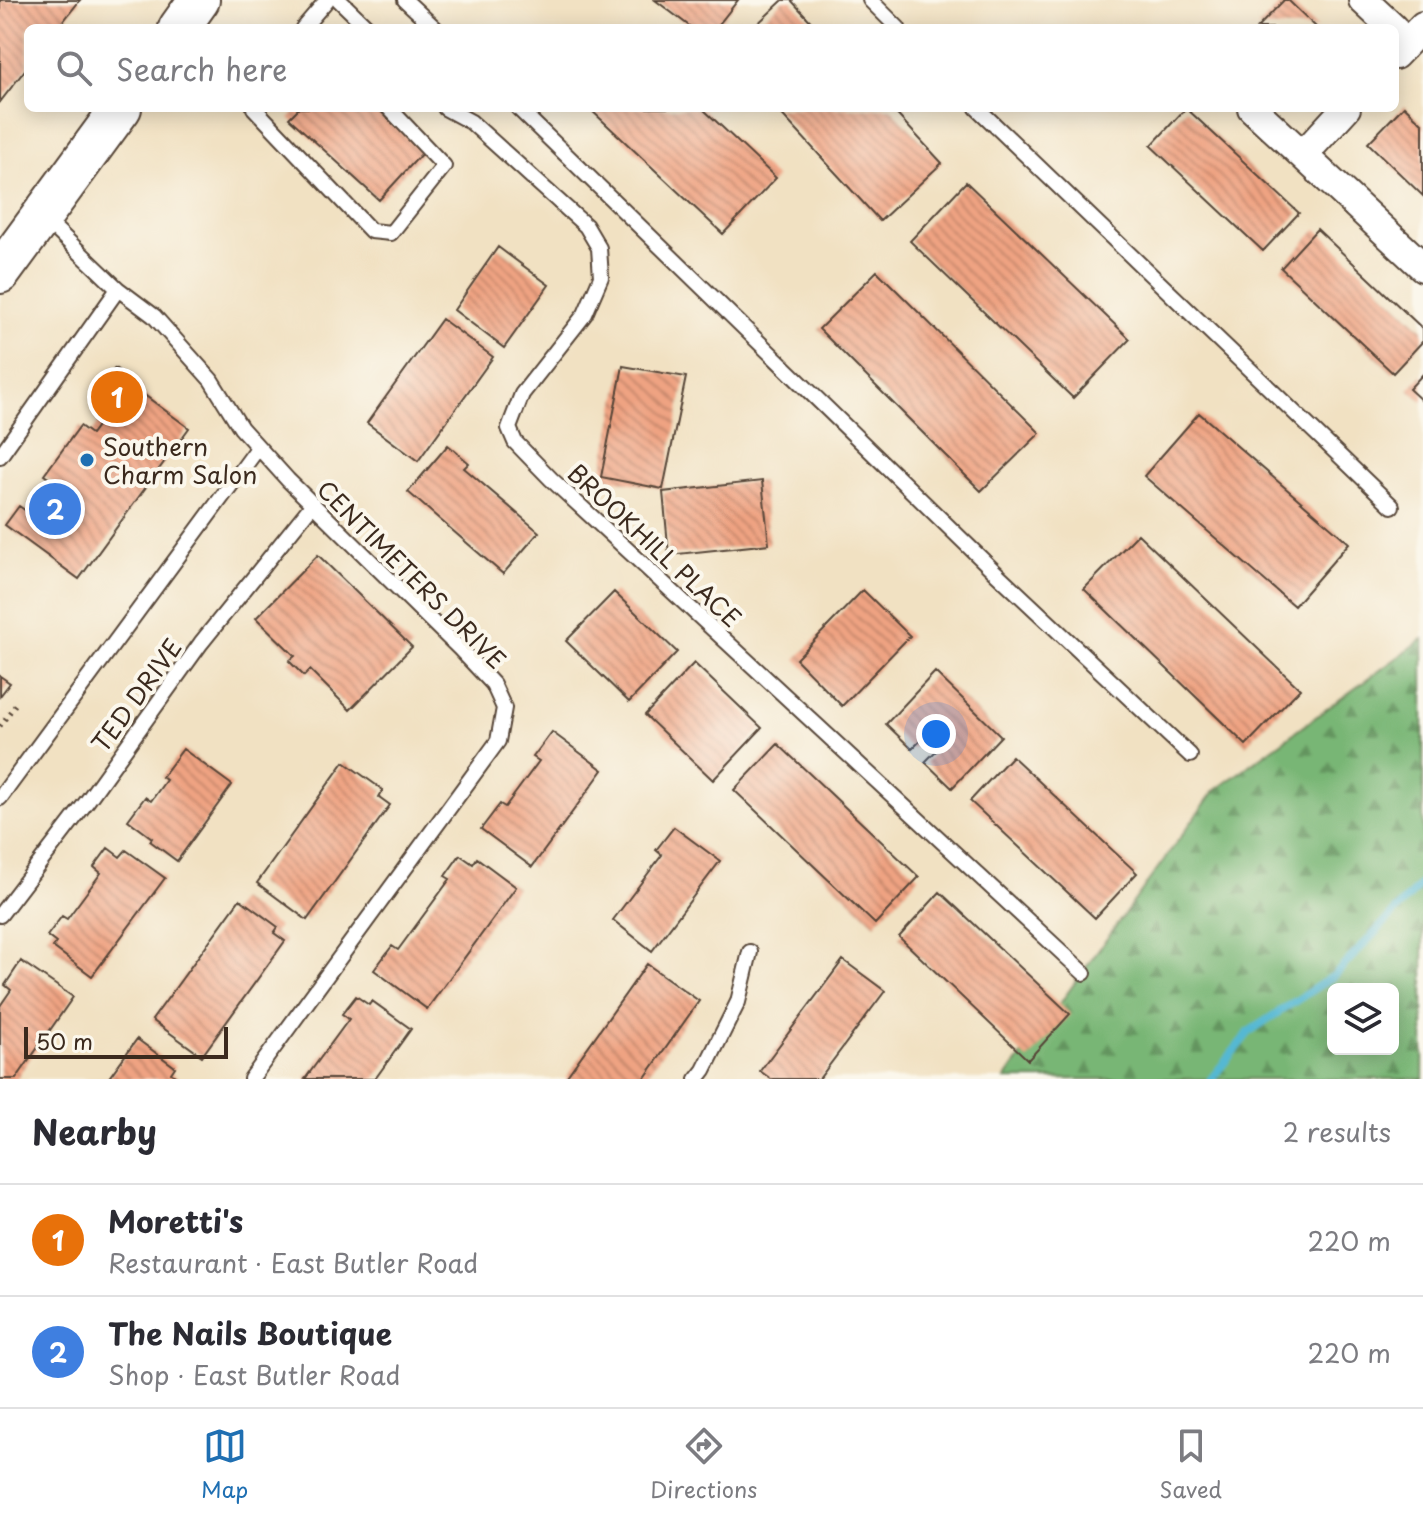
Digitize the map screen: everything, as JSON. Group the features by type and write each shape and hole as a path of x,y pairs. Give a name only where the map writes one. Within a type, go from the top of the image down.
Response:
{"main road":[{"path":"182,24 199,0"},
{"path":"0,273 118,112"}],"street":[{"path":"1363,0 1390,24"},
{"path":"1256,112 1423,267"},
{"path":"1303,155 1342,112"}],"lane":[{"path":"306,24 327,0"},
{"path":"339,0 364,24"},
{"path":"405,0 431,24"},
{"path":"870,0 894,24"},
{"path":"258,112 371,231 391,233 444,166 393,112"},
{"name":"BROOKHILL PLACE","path":"452,112 471,122 586,226 599,248 601,277 585,314 522,394 509,428 515,442 551,479 1084,973"},
{"path":"463,112 471,122"},
{"path":"522,112 994,571 1190,755"},
{"path":"981,112 1392,506"},
{"name":"CENTIMETERS DRIVE","path":"42,216 118,289 154,316 211,380 241,428 258,448 459,648 493,684 504,708 498,741 251,1079"},
{"path":"0,456 118,289"},
{"path":"0,798 258,448"},
{"name":"TED DRIVE","path":"0,915 88,800 201,643 313,504"},
{"path":"697,1079 738,1002 750,952"}],"path":[{"path":"0,726 17,702"}],"green space":[{"path":"1423,639 1423,1079 1005,1079 1214,791"}],"building":[{"path":"0,0 80,0 61,24 24,24 24,71 0,102"},
{"path":"655,0 738,0 719,24 687,24"},
{"path":"783,0 791,0 813,24 757,24"},
{"path":"1284,0 1288,0 1313,24 1261,24"},
{"path":"1404,106 1423,124 1423,196 1368,143"},
{"path":"295,112 381,112 424,151 379,200 289,118"},
{"path":"593,112 706,112 776,178 723,234"},
{"path":"780,112 895,112 942,163 880,221"},
{"path":"1182,112 1190,112 1299,213 1263,251 1151,146"},
{"path":"966,182 1130,339 1073,398 910,241"},
{"path":"1317,229 1423,329 1423,341 1393,373 1281,268"},
{"path":"498,247 549,285 504,348 454,310"},
{"path":"877,271 1040,433 981,491 819,329"},
{"path":"442,319 493,357 418,461 367,423"},
{"path":"623,366 686,377 663,489 601,477"},
{"path":"115,368 142,387 139,391 189,428 79,579 5,525 19,506 32,515 55,483 44,475 80,426 91,434 111,406 96,395"},
{"path":"1423,374 1423,402 1409,389"},
{"path":"1199,413 1349,543 1294,606 1144,476"},
{"path":"448,445 469,463 464,468 539,532 503,574 408,492"},
{"path":"762,481 769,544 669,555 663,492"},
{"path":"1138,534 1300,689 1246,745 1084,589"},
{"path":"318,555 412,647 350,710 310,670 304,676 289,661 295,656 256,618"},
{"path":"863,590 910,636 842,706 796,659"},
{"path":"614,592 677,652 629,702 566,641"},
{"path":"694,663 762,728 713,780 645,715"},
{"path":"935,672 1001,736 952,788 925,762 938,749 925,736 912,749 886,724"},
{"path":"0,676 10,683 0,696"},
{"path":"552,732 603,770 532,867 481,829 500,804 505,807 539,761 533,757"},
{"path":"778,744 919,877 875,924 734,790"},
{"path":"183,749 232,785 177,861 128,820 145,797 151,801 166,780 162,777"},
{"path":"1012,756 1137,873 1095,918 970,801"},
{"path":"344,762 383,790 379,797 390,805 307,920 257,883"},
{"path":"674,827 720,861 652,951 613,920 662,855 656,850"},
{"path":"108,848 120,857 126,850 165,878 92,976 53,947 56,943 47,936 62,916 67,919 101,873 94,867"},
{"path":"460,855 473,864 477,858 516,887 427,1009 374,970 392,946 398,950 450,879 445,876"},
{"path":"940,892 1070,1014 1028,1060 899,937"},
{"path":"240,899 278,927 274,933 285,941 202,1056 152,1020"},
{"path":"843,960 885,991 819,1079 771,1079 760,1071"},
{"path":"21,961 73,997 16,1079 0,1079 0,1006 11,990 5,985"},
{"path":"647,964 699,1001 644,1079 565,1079"},
{"path":"356,996 369,1005 372,1001 411,1029 375,1079 305,1079 349,1019 342,1014"},
{"path":"137,1039 175,1067 171,1073 179,1079 108,1079"}],"waterway":[{"path":"1211,1079 1250,1031 1335,975 1423,882"}],"place":[{"name":"Moretti's","path":"117,397"},
{"name":"Southern Charm Salon","path":"87,460"},
{"name":"The Nails Boutique","path":"55,509"}]}
